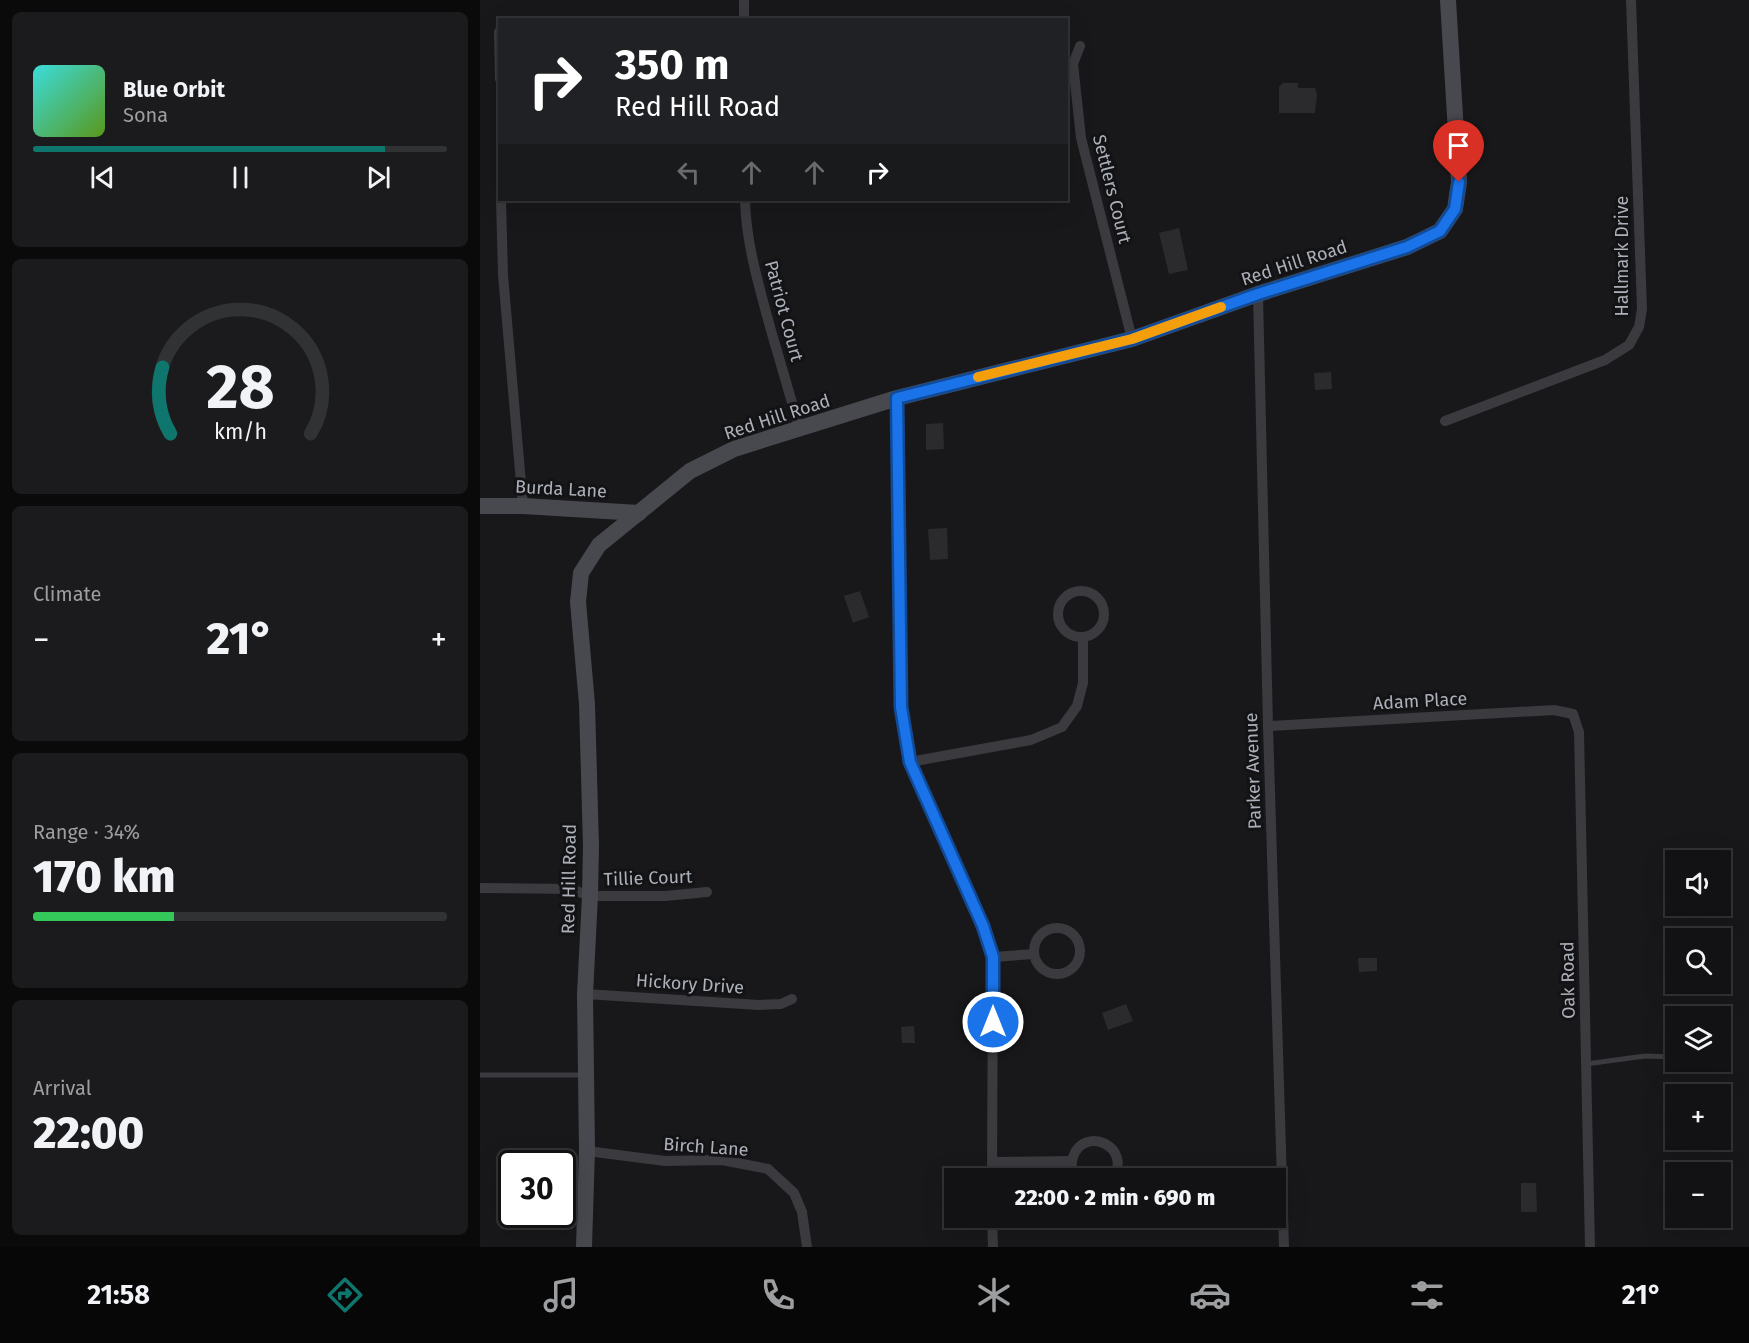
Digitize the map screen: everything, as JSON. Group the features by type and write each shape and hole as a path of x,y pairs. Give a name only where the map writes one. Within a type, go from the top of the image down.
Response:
{"street":[{"path":"744,0 744,18"},
{"name":"Red Hill Road","path":"584,1247 587,1151 585,994 590,896 590,782 587,704 578,602 581,573 599,545 690,471 734,449 897,398 1132,339 1258,294 1407,247 1440,231 1455,209 1459,176 1449,0"},
{"name":"Hallmark Drive","path":"1444,421 1605,360 1629,345 1639,327 1642,309 1631,0"},
{"name":"Settlers Court","path":"1080,46 1073,64 1082,138 1132,339"},
{"path":"501,201 503,275 523,506"},
{"name":"Patriot Court","path":"745,201 751,251 761,293 800,430"},
{"name":"Parker Avenue","path":"1258,294 1284,1247"},
{"path":"897,398 901,707 910,762 983,926 993,957 992,1168"},
{"name":"Burda Lane","path":"480,506 523,506 639,513"},
{"path":"1084,591 1095,596 1103,610 1101,624 1097,630 1083,637 1065,631 1058,617 1062,601 1068,595 1084,591"},
{"path":"910,762 1031,740 1062,727 1077,706 1083,683 1083,637"},
{"name":"Adam Place","path":"1268,726 1554,710 1573,714"},
{"name":"Oak Road","path":"1573,714 1579,732 1590,1247"},
{"name":"Tillie Court","path":"480,888 571,889 590,896 665,896 707,892"},
{"path":"1056,928 1072,933 1081,950 1072,969 1058,974 1044,970 1038,964 1034,954 1038,938 1048,930 1056,928"},
{"path":"993,957 1034,954"},
{"name":"Hickory Drive","path":"585,994 759,1005 781,1004 792,999"},
{"path":"1073,1168 1072,1161 1079,1147 1085,1143 1099,1141 1114,1150 1117,1157 1117,1168"},
{"name":"Birch Lane","path":"587,1151 665,1161 722,1160 768,1169 794,1193 802,1212 807,1247"},
{"path":"992,1162 1072,1161"},
{"path":"992,1228 993,1247"}],"lane":[{"path":"1586,1064 1645,1056 1665,1057"},
{"path":"480,1075 586,1075"}],"building":[{"path":"1283,83 1298,83 1298,88 1315,88 1317,94 1315,113 1279,113 1279,87"},
{"path":"1179,228 1188,270 1169,274 1159,233"},
{"path":"1331,372 1332,389 1315,390 1314,373"},
{"path":"943,423 944,449 926,450 926,424"},
{"path":"947,528 948,559 930,560 928,529"},
{"path":"860,591 869,617 853,623 844,596"},
{"path":"1358,958 1377,958 1377,971 1359,972"},
{"path":"1126,1004 1133,1021 1108,1030 1102,1013"},
{"path":"914,1026 915,1043 902,1043 901,1027"},
{"path":"1521,1183 1536,1183 1537,1212 1521,1212"}],"slow traffic":[{"path":"978,377 1132,339 1221,307"}],"route":[{"path":"993,1022 993,957 983,926 910,762 901,707 897,398 1132,339 1258,294 1407,247 1440,231 1455,209 1459,182"}]}
